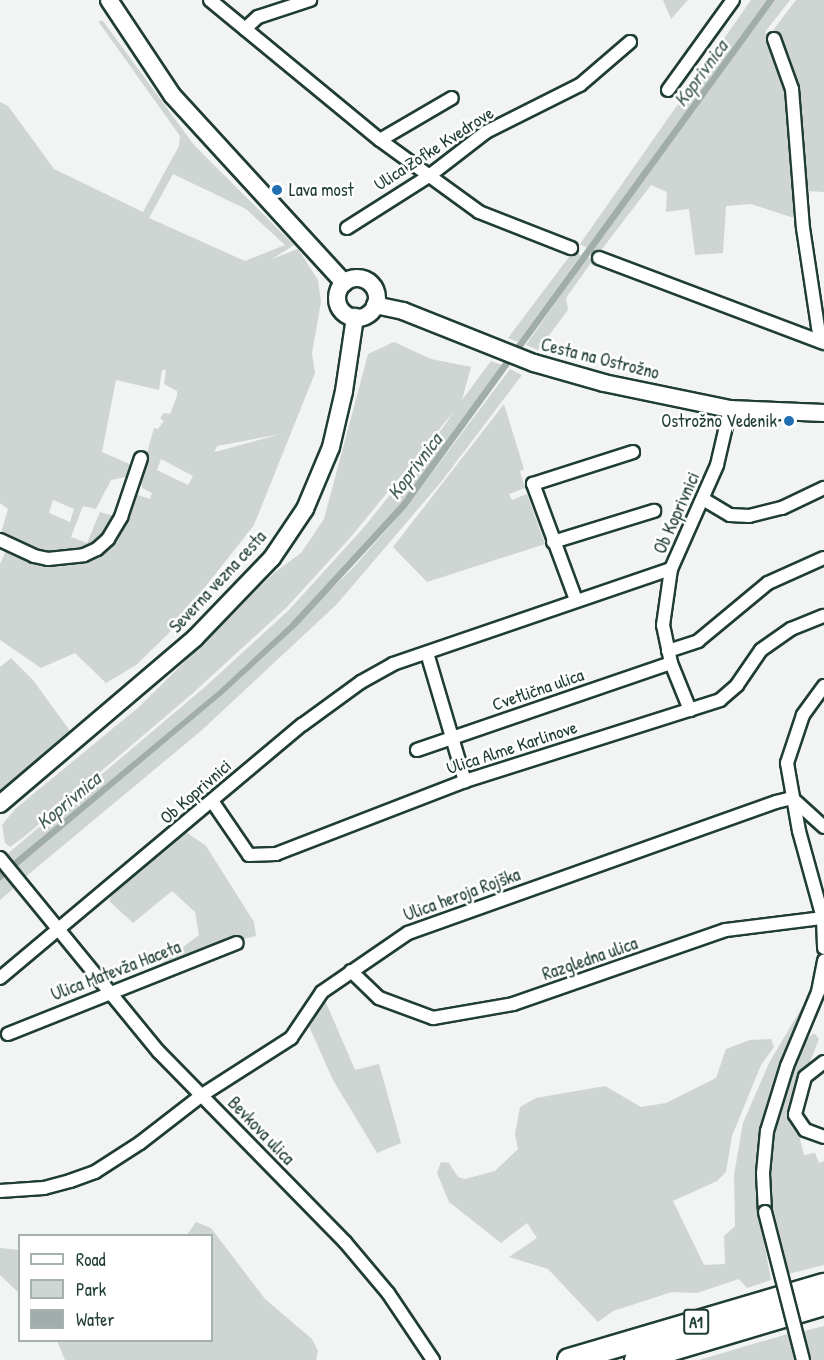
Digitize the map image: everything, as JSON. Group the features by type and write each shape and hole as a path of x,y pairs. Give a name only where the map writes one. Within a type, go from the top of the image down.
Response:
{"highway":[{"name":"A1","path":"569,1360 824,1285"},
{"name":"A1","path":"636,1360 824,1304"}],"street":[{"path":"110,0 172,95 344,282"},
{"path":"210,0 380,140 479,212 571,248"},
{"path":"245,29 258,17 310,0"},
{"path":"668,90 733,0"},
{"path":"774,39 792,89 803,228 822,342"},
{"name":"Ulica Zofke Kvedrove","path":"347,228 429,176 486,132 580,85 630,42"},
{"path":"380,140 452,98"},
{"path":"599,258 822,342"},
{"path":"356,278 369,282 376,292 375,305 367,315 355,317 344,312 337,301 344,282 356,278"},
{"name":"Cesta na Ostrožno","path":"375,305 403,311 534,363 604,383 730,409 824,413"},
{"name":"Severna vezna cesta","path":"0,804 195,638 272,558 305,509 331,447 344,391 355,317"},
{"name":"Ob Koprivnici","path":"0,978 334,700 393,664 671,569 717,465 730,409"},
{"path":"576,600 533,484 633,452"},
{"path":"0,540 48,559 84,555 97,549 108,539 121,517 141,458"},
{"path":"703,499 730,515 749,516 782,508 824,488"},
{"name":"Ob Koprivnici","path":"553,542 654,511"},
{"name":"Cvetlična ulica","path":"417,750 669,657 698,641 768,583 824,558"},
{"path":"671,569 663,625 669,657 690,710"},
{"name":"Ulica Alme Karlinove","path":"212,801 249,855 264,857 465,781 690,710 729,694 761,650 791,629 824,616"},
{"path":"427,653 465,781"},
{"path":"824,686 803,716 787,763 792,798 823,918 824,948"},
{"path":"792,798 823,825"},
{"name":"Ulica heroja Rojška","path":"0,1191 44,1188 95,1172 140,1143 202,1095 291,1038 322,992 408,933 792,798"},
{"name":"Bevkova ulica","path":"0,858 109,994 202,1095 345,1242 388,1293 433,1360"},
{"name":"Razgledna ulica","path":"351,970 379,998 434,1018 513,1004 726,930 823,918"},
{"name":"Ulica Matevža Haceta","path":"8,1034 237,943"},
{"path":"803,1360 765,1212 763,1173 767,1131 787,1066 818,992 824,961"},
{"path":"824,1062 805,1077 795,1115 805,1130 824,1137"}],"green space":[{"path":"663,0 688,0 671,19"},
{"path":"751,0 767,0 587,248 580,244"},
{"path":"775,0 790,0 765,32 775,46 788,81 797,219 751,204 726,206 723,253 695,255 689,209 666,212 667,192 651,185 599,253 592,251"},
{"path":"796,0 824,0 824,192 807,191 803,187 801,151 771,33"},
{"path":"98,21 103,21 194,145 294,245 272,259 298,249 318,280 321,302 312,353 315,373 254,525 168,634 136,665 106,683 75,653 41,668 0,640 0,564 7,548 32,557 63,560 82,557 104,546 119,527 132,497 138,495 150,499 152,493 142,488 140,478 154,428 158,429 164,421 160,418 164,413 170,414 177,391 164,384 166,370 162,370 159,390 116,380 102,452 136,467 130,476 111,480 96,509 83,506 71,537 87,543 100,512 117,517 105,538 94,547 78,552 43,554 0,536 8,509 0,503 0,102 8,106 54,169 143,212 179,146 180,136","holes":["173,174 246,209 285,245 245,261 149,218","281,434 215,452 217,446","161,459 193,476 188,485 157,470","53,500 74,509 70,522 49,513"]},
{"path":"572,253 581,255 518,342 508,338"},
{"path":"587,257 593,260 566,298 568,310 538,350 526,345"},
{"path":"394,342 431,359 471,367 462,400 491,361 502,365 401,503 287,627 218,691 11,863 5,856 205,687 289,610 366,525 442,429 455,410 350,538 287,607 193,693 25,836 10,847 5,843 2,825 15,809 139,707 274,573 301,553 324,519 368,354"},
{"path":"510,369 522,375 441,482 337,604 202,730 23,879 15,868 222,695 352,569 404,510"},
{"path":"504,404 524,469 520,471 525,488 509,494 512,500 527,494 545,544 427,582 393,547"},
{"path":"11,658 33,680 70,731 0,793 0,667"},
{"path":"186,832 206,846 254,922 256,936 202,949 150,972 199,935 195,912 172,891 133,923 109,901 112,893"},
{"path":"6,876 14,888 0,900 0,881"},
{"path":"811,992 774,1085 759,1139 755,1192 771,1280 747,1288 739,1279 697,1293 672,1292 613,1311 598,1322 548,1269 509,1257 537,1238 527,1223 501,1243 449,1202 437,1173 441,1162 449,1163 458,1177 465,1179 495,1171 518,1149 515,1134 520,1107 536,1098 605,1086 641,1107 666,1103 716,1078 726,1049 750,1040 771,1039 774,1047 761,1065 732,1136 726,1172 717,1181 673,1201 704,1265 725,1264 724,1236 735,1226 734,1175 743,1123 769,1063"},
{"path":"324,998 355,1070 379,1064 401,1143 377,1153 333,1080 308,1024"},
{"path":"814,1033 819,1039 792,1107 804,1155 815,1153 819,1163 824,1161 824,1265 788,1274 771,1207 767,1171 773,1129 787,1081 805,1041"},
{"path":"196,1222 211,1228 265,1299 312,1339 318,1351 316,1360 65,1360 57,1342 213,1342 213,1234 188,1234"},
{"path":"0,1248 18,1250 18,1292 0,1275"},
{"path":"824,1326 824,1360 810,1360 804,1331"},
{"path":"788,1334 794,1360 699,1360 753,1344"}],"water":[{"path":"767,0 775,0 406,508 298,625 222,695 0,881 0,872 218,691 288,626 401,503"}],"place":[{"name":"Lava most","path":"277,190"},
{"name":"Ostrožno Vedenik","path":"789,421"}],"water label":[{"name":"Koprivnica","path":"700,73"},
{"name":"Koprivnica","path":"414,466"},
{"name":"Koprivnica","path":"68,800"}]}
